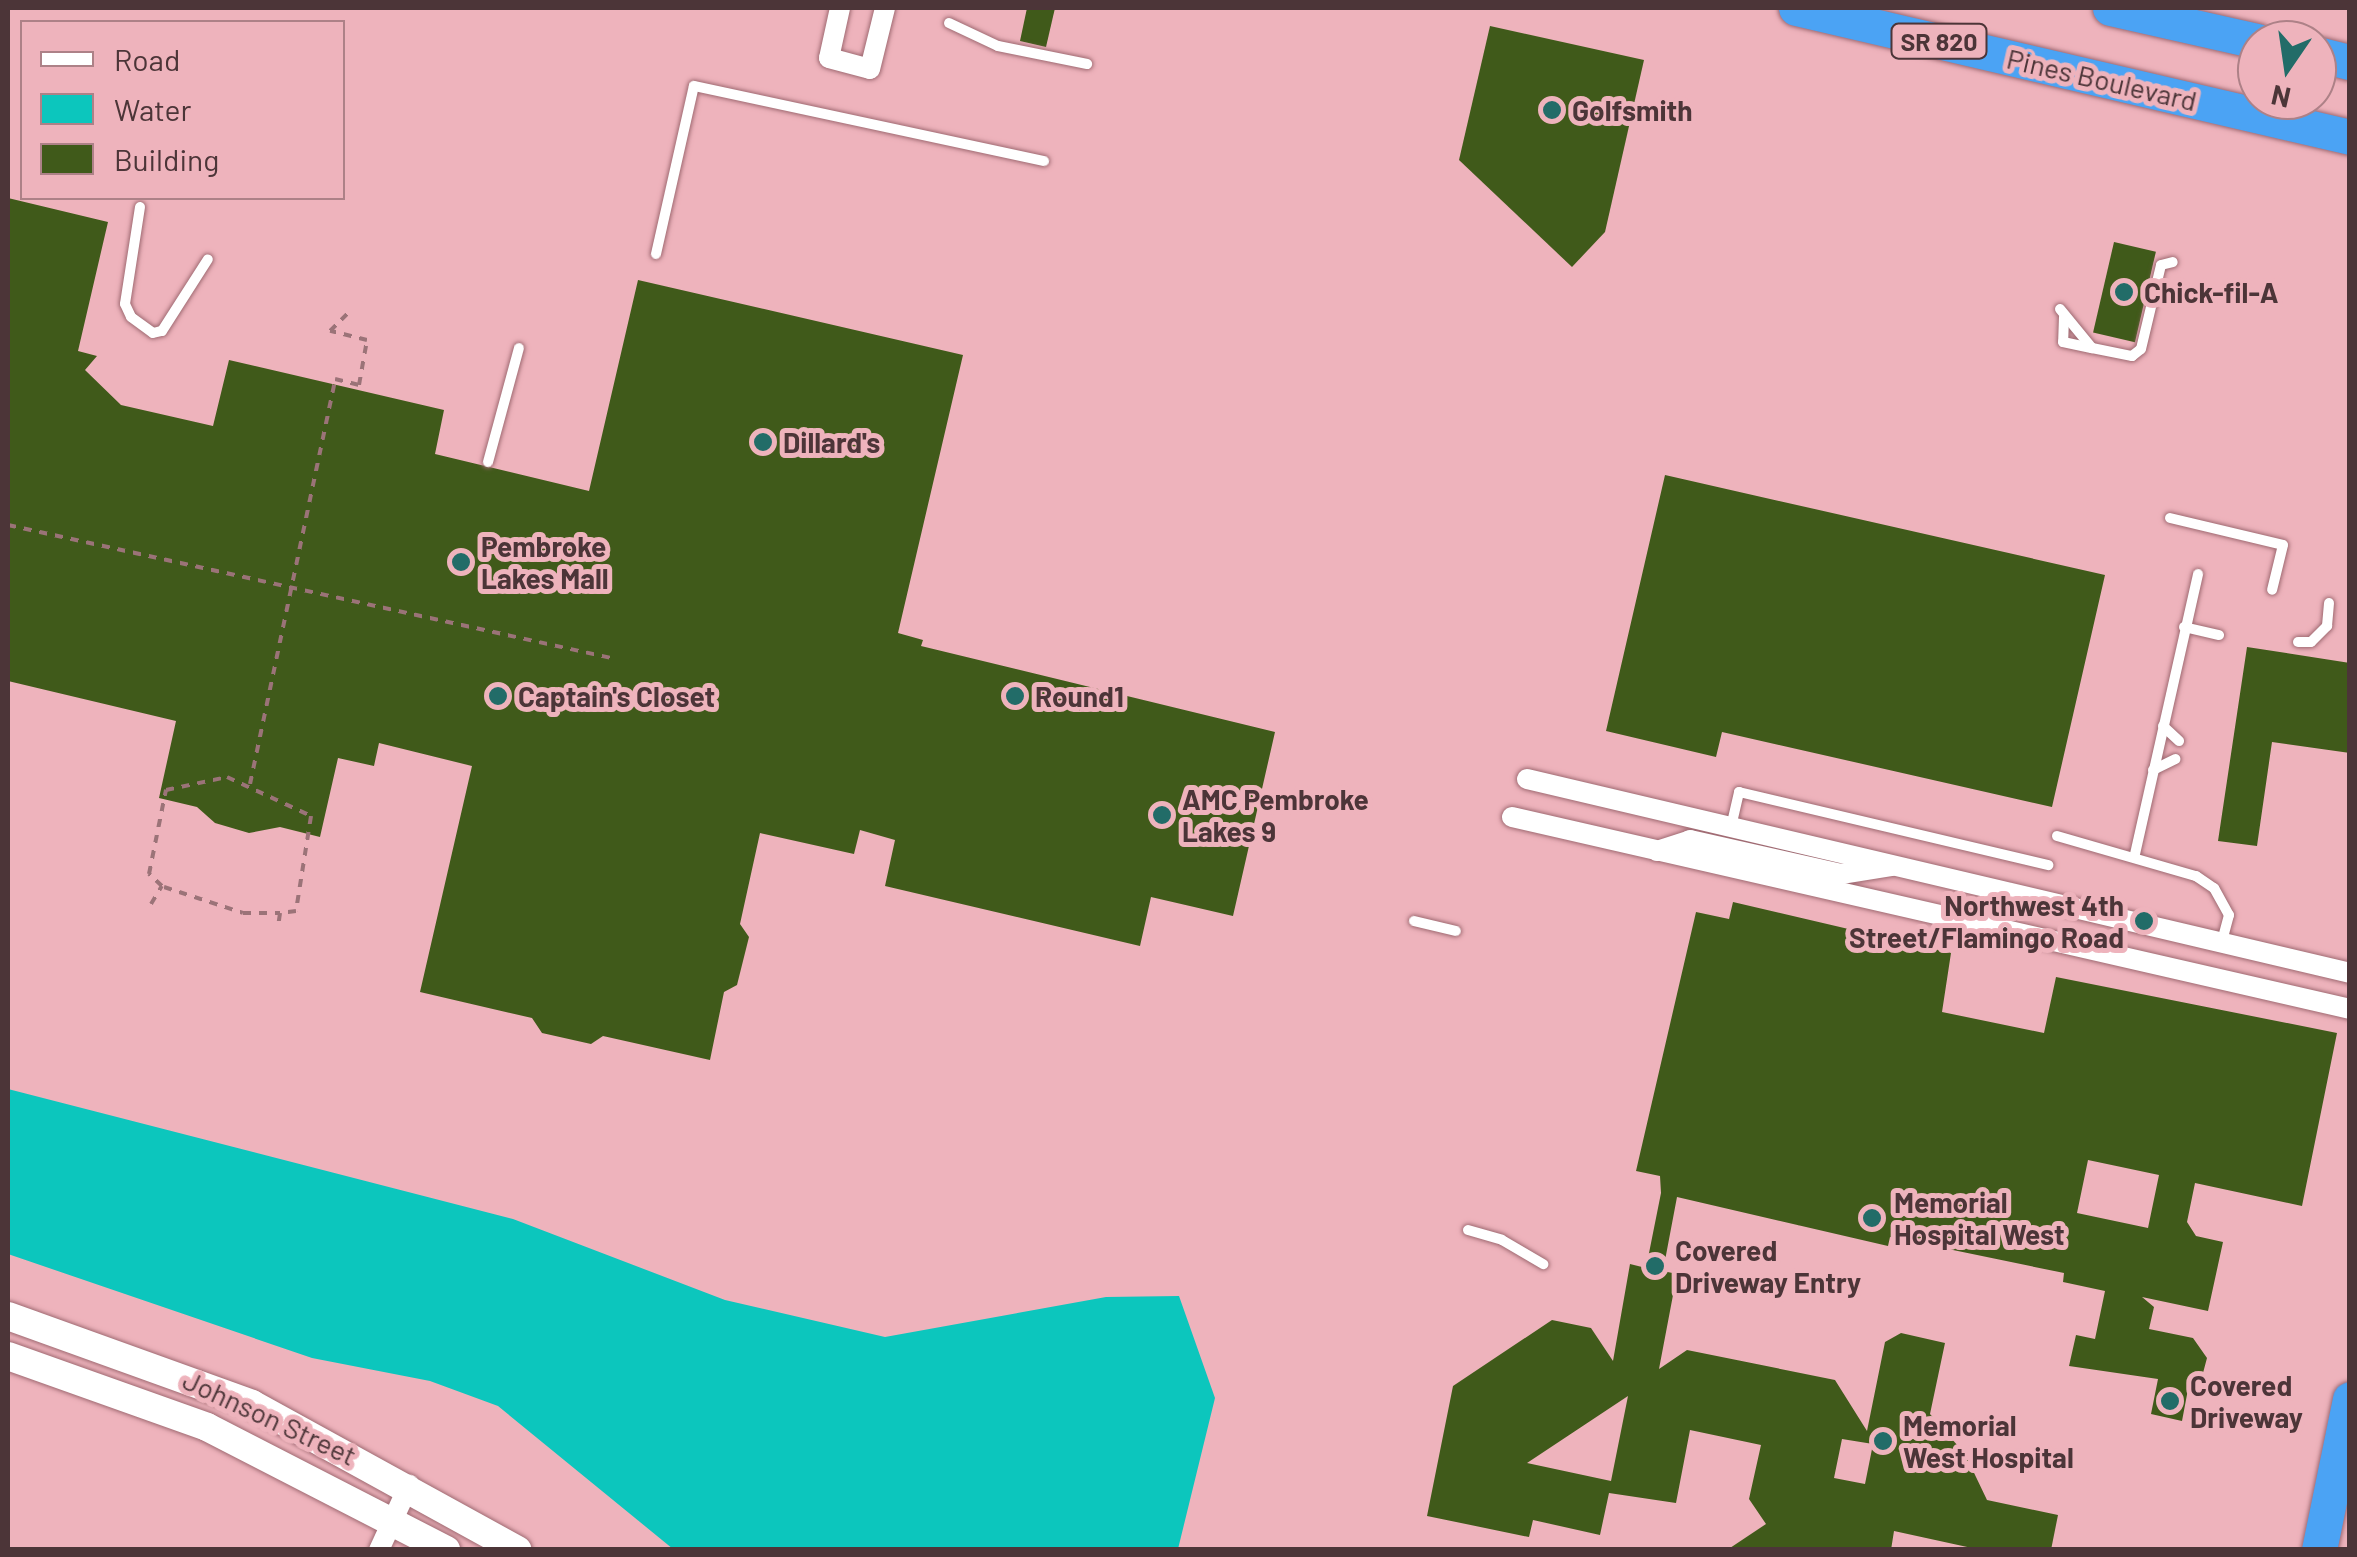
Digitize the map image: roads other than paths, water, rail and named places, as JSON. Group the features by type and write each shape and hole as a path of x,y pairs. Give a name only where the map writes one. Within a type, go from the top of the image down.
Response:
{"highway":[{"name":"Pines Boulevard","path":"1796,8 2350,136"},
{"path":"2110,8 2237,37"},
{"path":"2319,1550 2350,1400"}],"street":[{"path":"840,8 829,58 870,69 885,8"},
{"path":"1526,779 1841,874 1894,866 2350,973"},
{"path":"1512,818 2350,1008"},
{"path":"1658,852 1690,840 1731,838"},
{"path":"1714,866 1731,838"},
{"name":"Johnson Street","path":"8,1316 252,1404 409,1485 518,1550"},
{"name":"Johnson Street","path":"8,1356 208,1427 392,1518 429,1545"},
{"path":"379,1550 409,1485"},
{"path":"429,1545 438,1501"}],"lane":[{"path":"950,23 998,46 1088,64"},
{"path":"656,254 694,86 1044,161"},
{"path":"140,207 125,304 130,316 153,334 162,331 208,258"},
{"path":"2062,312 2092,348 2132,356 2140,349 2161,265 2173,262"},
{"path":"488,462 519,348"},
{"path":"2170,518 2282,544 2272,590"},
{"path":"2135,854 2198,574"},
{"path":"2298,642 2310,642 2326,626 2329,603"},
{"path":"2184,628 2218,636"},
{"path":"2163,726 2179,741"},
{"path":"2153,770 2176,760"},
{"path":"1731,838 1739,792 2049,864"},
{"path":"2056,836 2135,854 2214,888 2229,914 2222,942"},
{"path":"1414,921 1456,931"},
{"path":"1468,1230 1502,1240 1543,1264"}],"water":[{"path":"8,1089 513,1219 725,1300 885,1337 1106,1297 1179,1296 1215,1398 1178,1549 673,1549 498,1406 430,1381 312,1358 8,1254"}],"place":[{"name":"Golfsmith","path":"1552,110"},
{"name":"Chick-fil-A","path":"2124,292"},
{"name":"Dillard's","path":"763,442"},
{"name":"Pembroke Lakes Mall","path":"461,562"},
{"name":"Captain's Closet","path":"498,696"},
{"name":"Round1","path":"1015,696"},
{"name":"AMC Pembroke Lakes 9","path":"1162,815"},
{"name":"Northwest 4th Street/Flamingo Road","path":"2144,921"},
{"name":"Memorial Hospital West","path":"1872,1218"},
{"name":"Covered Driveway Entry","path":"1655,1266"},
{"name":"Covered Driveway","path":"2170,1401"},
{"name":"Memorial West Hospital","path":"1883,1441"}]}
